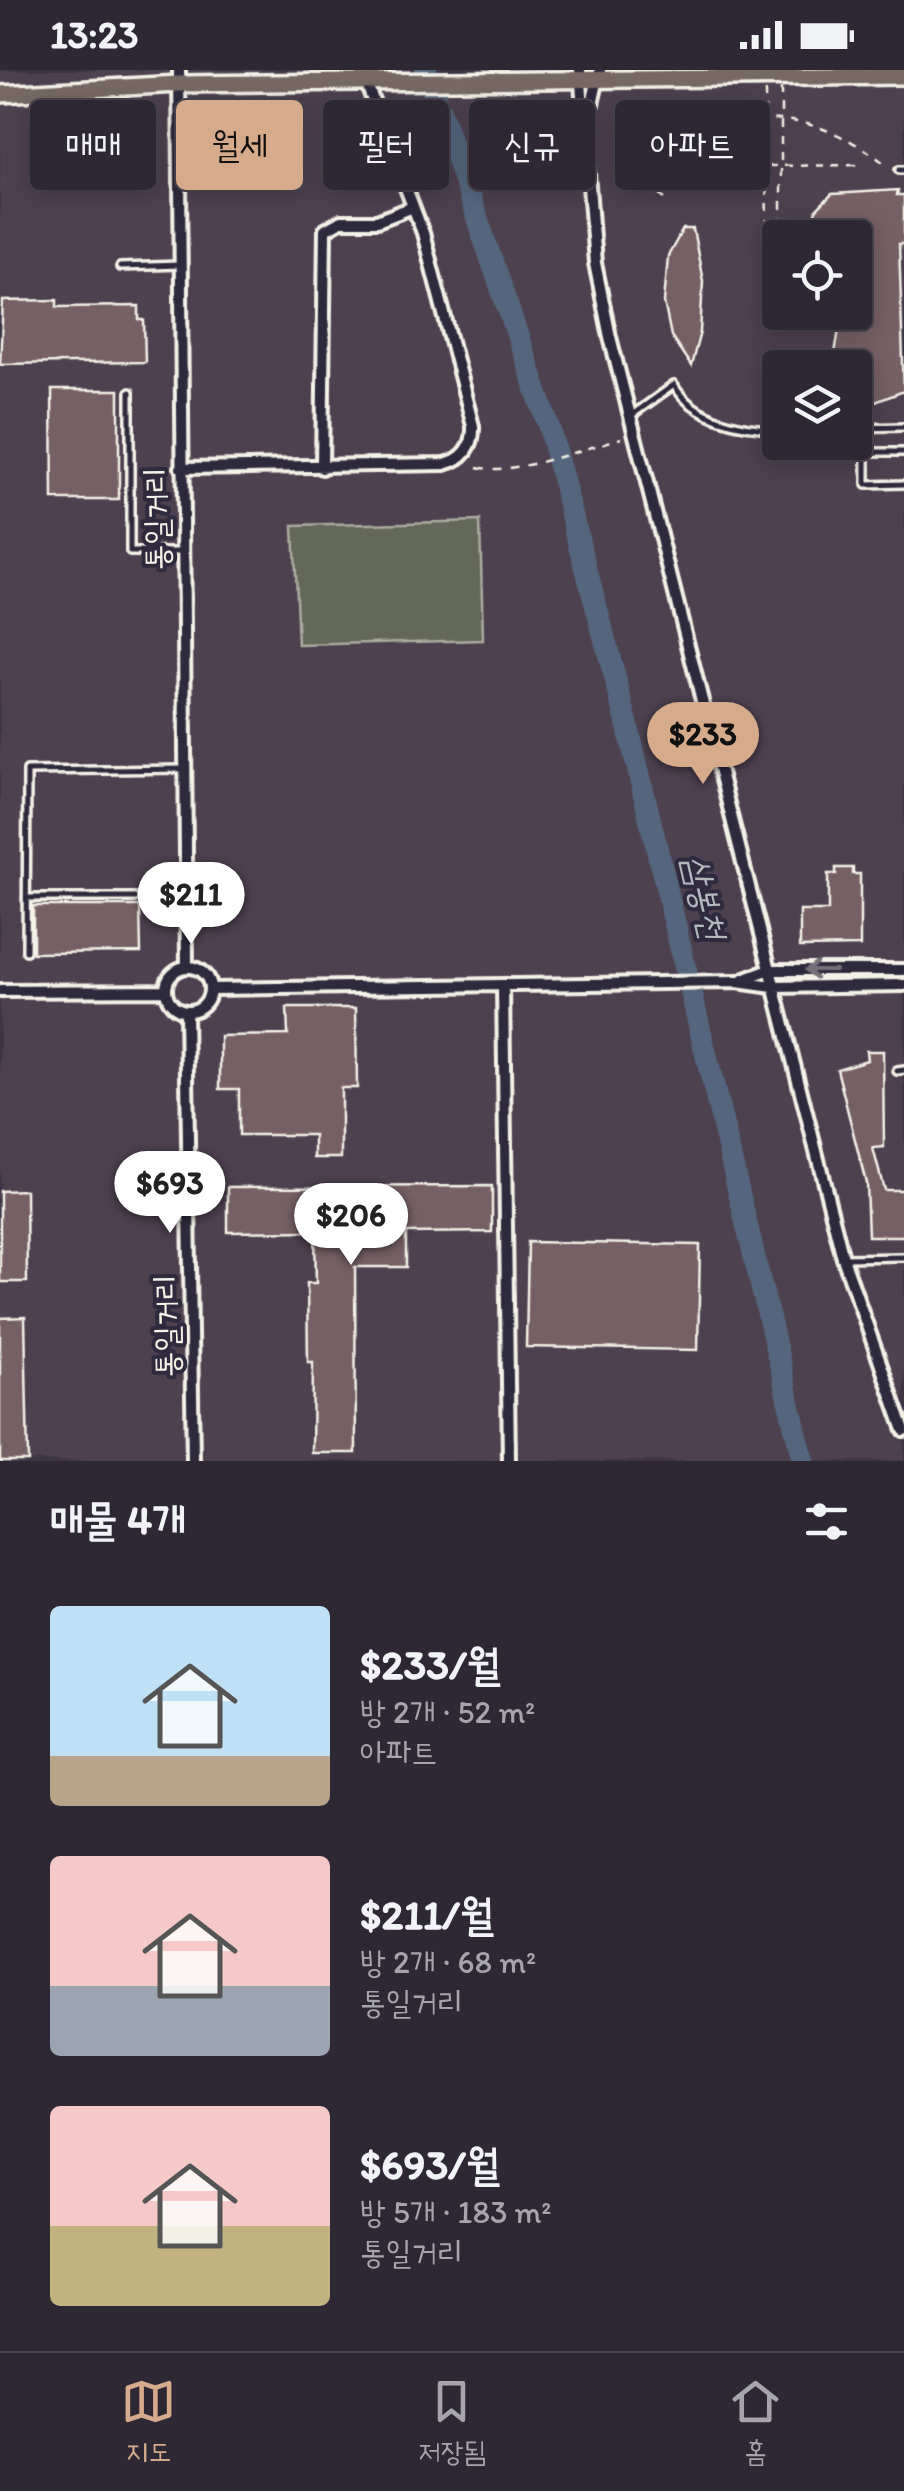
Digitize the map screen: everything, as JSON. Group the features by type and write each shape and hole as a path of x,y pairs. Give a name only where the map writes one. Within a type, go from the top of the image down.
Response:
{"main road":[{"path":"0,94 179,77 404,82 580,75 904,76"}],"street":[{"path":"580,75 583,100"},
{"path":"594,100 600,75"},
{"name":"통일거리","path":"179,77 187,967"},
{"path":"180,468 444,464 464,455 474,437 443,304 413,208 366,82"},
{"path":"588,190 595,263 630,415 843,1258 904,1430"},
{"path":"322,468 325,230 341,221 377,221 413,208"},
{"path":"187,967 203,973 210,989 203,1005 186,1011 172,1004 166,990 174,972 187,967"},
{"path":"737,982 770,970 904,970"},
{"path":"210,989 737,982 774,986 904,985"},
{"path":"502,985 509,1461"},
{"path":"0,992 166,990"},
{"name":"통일거리","path":"186,1011 193,1461"}],"lane":[{"path":"120,268 180,265"},
{"path":"630,415 674,385 708,414 762,429"},
{"path":"130,392 130,552 182,552"},
{"path":"872,428 904,427"},
{"path":"904,452 866,452 866,485 904,484"},
{"path":"26,951 26,771 184,769"},
{"path":"26,898 135,898"},
{"path":"843,1258 904,1258"}],"path":[{"path":"768,100 773,78"},
{"path":"766,190 767,232 782,231 780,118 773,78"},
{"path":"770,118 816,124 865,147 894,170 902,170"},
{"path":"770,166 864,165"},
{"path":"652,190 665,199"},
{"path":"478,467 490,470 516,466 629,436"}],"shaded area":[{"path":"0,70 904,70 904,1461 0,1461"}],"green space":[{"path":"480,521 483,640 298,645 293,526"}],"building":[{"path":"898,190 897,195 904,195 904,244 899,244 904,391 872,403 872,350 836,350 839,330 872,330 872,220 815,220 816,210 832,194"},
{"path":"683,229 693,229 703,281 700,332 691,366 671,336 664,302 668,256"},
{"path":"57,300 57,307 139,306 139,320 144,320 145,362 0,364 3,301"},
{"path":"52,390 119,390 119,500 53,500"},
{"path":"836,868 853,868 853,874 860,874 860,946 800,947 800,911 828,911 828,874 836,874"},
{"path":"33,906 140,906 141,952 33,953"},
{"path":"287,1008 356,1008 357,1088 341,1088 341,1158 314,1158 314,1135 239,1135 239,1089 220,1089 220,1036 288,1035"},
{"path":"866,1051 883,1051 884,1147 873,1148 884,1190 904,1190 904,1236 868,1236 866,1183 837,1069 867,1060"},
{"path":"492,1186 492,1232 406,1233 406,1267 355,1267 356,1453 312,1453 313,1362 308,1362 307,1283 316,1283 315,1231 228,1232 228,1187"},
{"path":"26,1190 27,1282 0,1282 0,1191"},
{"path":"528,1242 700,1245 698,1350 526,1347"},
{"path":"25,1317 28,1461 0,1461 0,1318"}],"waterway":[{"name":"삼봉천","path":"426,70 548,424 627,723 803,1461"}]}
